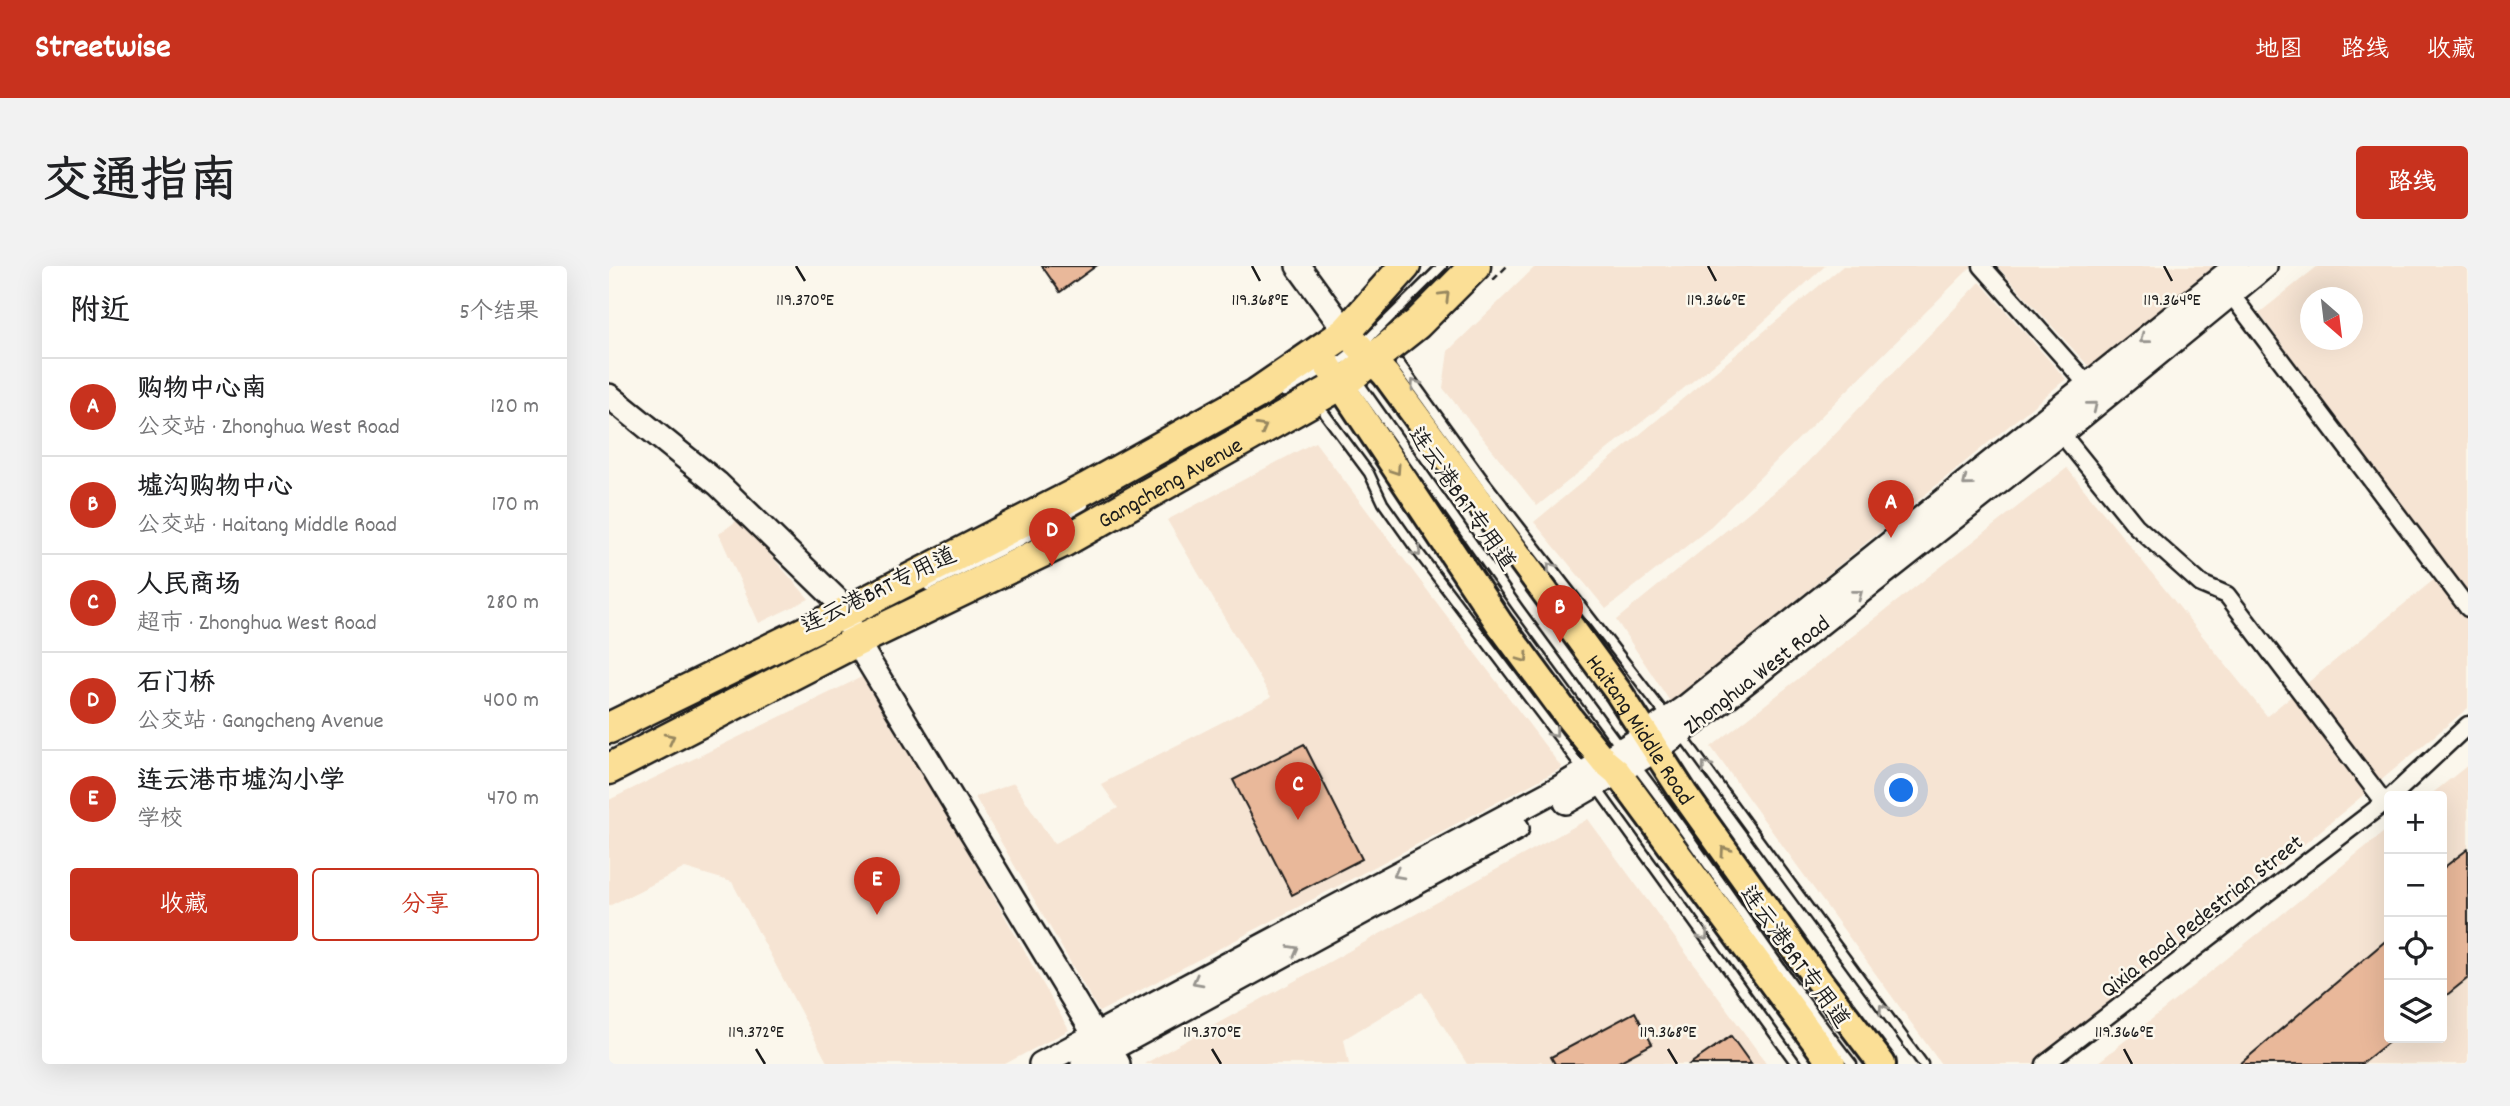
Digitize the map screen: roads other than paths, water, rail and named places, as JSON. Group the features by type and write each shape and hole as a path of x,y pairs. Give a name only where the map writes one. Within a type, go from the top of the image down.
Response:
{"highway":[{"name":"Gangcheng Avenue","path":"609,769 850,625 1256,394 1351,360 1405,266"},
{"name":"Gangcheng Avenue","path":"609,729 850,625 1063,542 1351,360 1417,324 1475,266"}],"main road":[{"path":"1298,266 1351,360"},
{"path":"1675,726 2236,266"},
{"name":"Zhonghua West Road","path":"1083,1064 1620,761 1675,726 2061,433 2265,266"},
{"name":"Haitang Middle Road","path":"1351,360 1499,623 1570,719 1620,761 1803,960 1882,1064"},
{"name":"Haitang Middle Road","path":"1351,360 1611,682 1620,761 1832,1064"},
{"path":"609,396 718,484 837,600 1108,1050 1041,1064"}],"street":[{"path":"1982,266 2088,385"},
{"path":"2230,293 2468,608"},
{"path":"2061,433 2136,526 2201,584 2227,595 2384,793"},
{"name":"Qixia Road Pedestrian Street","path":"2398,791 2468,725"},
{"name":"Qixia Road Pedestrian Street","path":"2045,1064 2384,803"}],"lane":[{"path":"1271,399 1351,360 1442,266"},
{"path":"1351,360 1486,484 1675,726 1923,1064"},
{"path":"1325,414 1369,473 1383,503 1412,544 1620,761 1630,831 1796,1064"},
{"name":"连云港BRT专用道","path":"925,588 1013,545 1093,499"},
{"name":"连云港BRT专用道","path":"1620,761 1665,804 1851,1064"}],"place":[{"name":"购物中心南","path":"1891,538"},
{"name":"石门桥","path":"1052,566"},
{"name":"墟沟购物中心","path":"1560,643"},
{"name":"人民商场","path":"1298,820"},
{"name":"连云港市墟沟小学","path":"877,915"}]}
